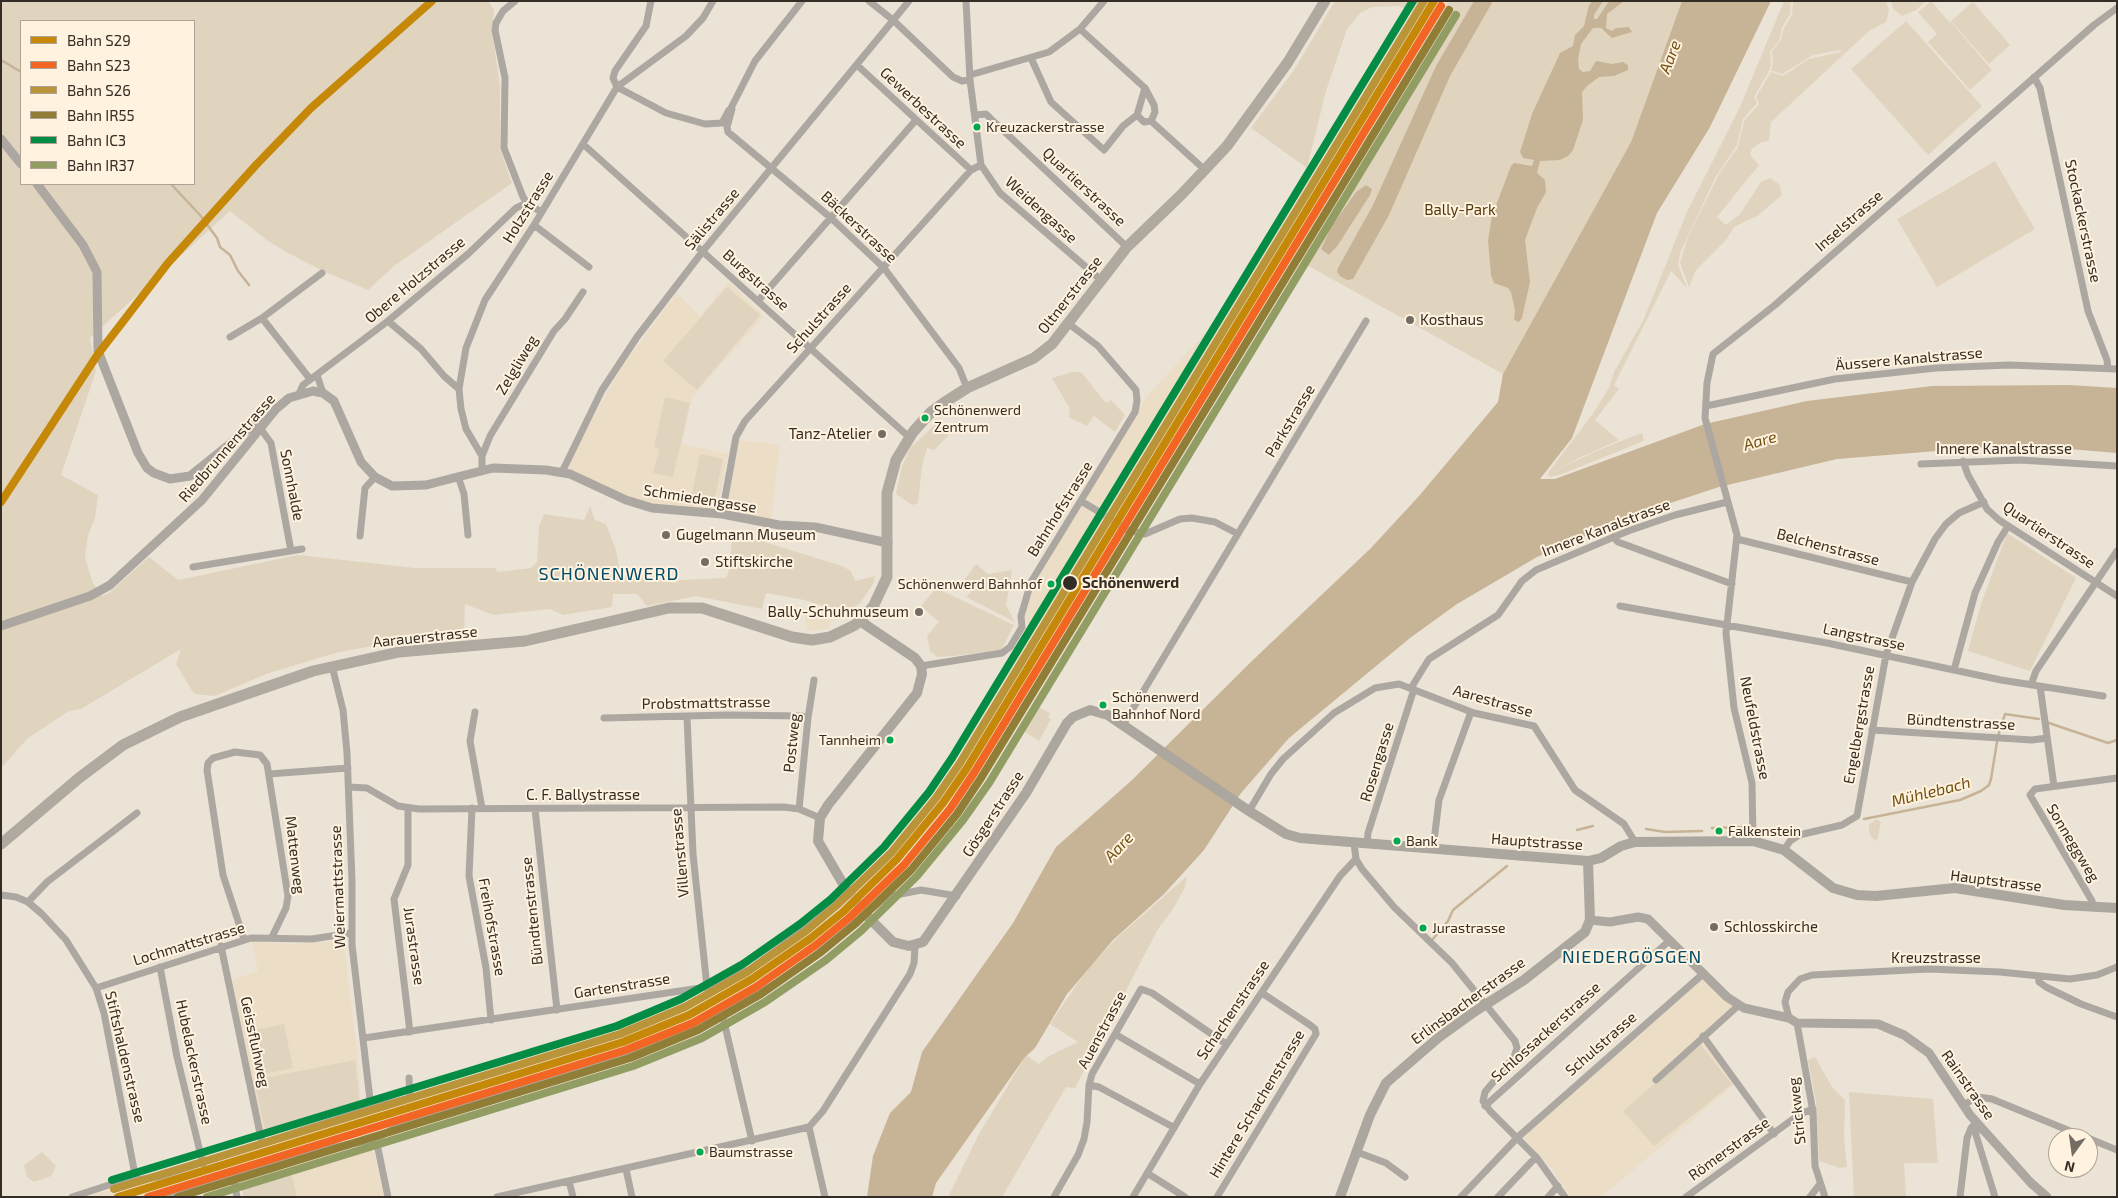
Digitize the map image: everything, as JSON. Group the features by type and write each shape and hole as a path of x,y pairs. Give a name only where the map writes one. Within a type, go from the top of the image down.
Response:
{"main road":[{"name":"Oltnerstrasse","path":"860,621 873,607 883,588 888,568 887,493 896,460 909,437 932,412 968,388 1034,358 1052,344 1127,247 1206,170 1227,146 1268,91 1325,1"},
{"name":"Aarauerstrasse","path":"1,844 105,757 139,736 226,700 332,666 399,652 525,641 670,608 689,607 714,611 792,637 812,640 838,634 860,621"},
{"path":"851,888 818,840 820,818 828,805 917,693 921,680 921,666 911,655 860,621"},
{"name":"Gösgerstrasse","path":"915,946 923,942 931,933 1026,793 1073,717 1082,712 1099,711 1123,724 1246,808"},
{"name":"Hauptstrasse","path":"1246,808 1291,836 1588,862 1601,858 1621,846 1635,842 1753,841 1784,850 1824,881 1844,892 1876,896 1955,888 2094,908 2117,908"},
{"path":"1588,862 1590,920"},
{"path":"862,917 893,942 902,946 915,946"},
{"name":"Erlinsbacherstrasse","path":"1340,1197 1370,1115 1386,1083 1438,1038 1562,952 1585,932 1590,920"}],"street":[{"path":"515,1 503,11 496,23 495,30 504,78 504,148 508,164 527,203 541,212"},
{"path":"652,1 646,26 615,71 613,78 617,87 666,113 705,124 722,123 755,61 802,1"},
{"name":"Holzstrasse","path":"482,456 466,429 459,389 466,348 484,300 584,145 617,87 686,36 703,18 713,1"},
{"path":"869,1 893,20 953,77 970,78 1031,58 1059,46 1080,29 1104,1"},
{"name":"Sälistrasse","path":"562,472 602,390 618,364 703,251 909,1"},
{"name":"Weidengasse","path":"966,1 970,78 981,165 1000,193 1100,280"},
{"name":"Inselstrasse","path":"1727,500 1705,418 1707,383 1711,358 1715,351 1774,305 2094,25 2117,8"},
{"path":"1080,29 1144,88 1154,105 1155,112 1150,121"},
{"path":"1031,58 1051,102 1104,150 1123,126 1137,115 1144,88"},
{"name":"Gewerbestrasse","path":"857,65 971,170"},
{"name":"Stockackerstrasse","path":"2037,75 2088,310 2107,360 2108,369"},
{"name":"Bäckerstrasse","path":"731,108 733,112 726,129 831,218 884,268 959,368 968,388"},
{"name":"Quartierstrasse","path":"975,115 986,114 1127,247"},
{"path":"1137,115 1144,122 1150,121"},
{"path":"758,301 916,120"},
{"path":"1150,121 1206,170"},
{"path":"1,139 20,163"},
{"name":"Burgstrasse","path":"584,145 909,437"},
{"name":"Schulstrasse","path":"722,514 733,451 744,422 971,170 981,165"},
{"path":"38,185 91,258 97,272 98,351 138,453 147,468 170,479 190,476 256,424 262,425"},
{"name":"Obere Holzstrasse","path":"299,394 303,385 388,321 468,254 516,208 527,203"},
{"path":"534,225 589,267"},
{"path":"230,337 262,318 322,273"},
{"name":"Zelgliweg","path":"482,456 490,436 554,331 565,319 583,292"},
{"path":"262,318 314,377 323,393 334,401 361,462 375,477 392,486 413,487 482,469 482,456"},
{"path":"388,321 421,349 444,376 459,389"},
{"name":"Parkstrasse","path":"1123,724 1366,321"},
{"name":"Bahnhofstrasse","path":"921,666 1008,650 1022,627 1021,616 1029,586 1131,420 1137,397 1130,382 1098,346 1069,324"},
{"name":"Äussere Kanalstrasse","path":"1706,406 1835,379 1905,370 2009,365 2117,369"},
{"name":"Riedbrunnenstrasse","path":"1,626 90,596 110,585 220,482 262,425 290,398 313,391 323,393"},
{"name":"Sonnhalde","path":"262,425 271,443 291,551"},
{"name":"Innere Kanalstrasse","path":"1921,464 2020,460 2117,466"},
{"name":"Quartierstrasse","path":"1963,461 1968,475 1992,514 2117,596"},
{"name":"Schmiedengasse","path":"482,469 562,472 592,483 626,500 652,508 722,514 773,524 829,529 866,540 888,543"},
{"path":"458,476 467,508 468,535"},
{"path":"360,536 365,488 375,477"},
{"name":"Innere Kanalstrasse","path":"1412,689 1429,659 1498,614 1531,573 1613,538 1675,515 1727,500"},
{"name":"Neufeldstrasse","path":"1727,500 1737,539 1727,626 1734,708 1752,783 1753,841"},
{"path":"1081,501 1101,513"},
{"name":"Engelbergstrasse","path":"1784,850 1790,841 1799,835 1842,825 1857,816 1886,655 1912,582 1946,524 1960,513 1984,502"},
{"path":"1127,530 1145,534 1180,519 1192,518 1214,522 1238,534"},
{"path":"1954,670 1975,593 1998,542 2008,526"},
{"path":"1613,538 1618,542 1732,584"},
{"name":"Belchenstrasse","path":"1737,539 1912,582"},
{"path":"193,567 302,549"},
{"path":"2031,685 2036,672 2117,551"},
{"name":"Langstrasse","path":"1620,606 1886,655 2031,685 2103,696"},
{"name":"Weiermattstrasse","path":"332,666 342,710 348,768 352,881 351,933 372,1108"},
{"name":"Postweg","path":"799,809 808,718 814,680"},
{"path":"1246,808 1283,759 1334,713 1366,693 1391,684 1412,689"},
{"path":"2040,686 2054,786 2117,778"},
{"name":"Aarestrasse","path":"1412,689 1471,712 1534,726 1575,790 1624,824 1635,842"},
{"name":"Rosengasse","path":"1367,844 1368,833 1412,689"},
{"path":"475,712 470,741 482,808"},
{"path":"1433,849 1439,800 1471,712"},
{"name":"Probstmattstrasse","path":"604,718 756,715 802,716 808,718"},
{"name":"Villenstrasse","path":"687,717 690,808 707,987"},
{"name":"Bündtenstrasse","path":"1872,730 1979,738 2032,740 2047,738"},
{"name":"Mattenweg","path":"244,939 223,876 206,770 208,763 213,758 238,752 254,753 264,757 269,774 288,896 286,908 272,937"},
{"path":"269,774 348,768"},
{"name":"Sonneggweg","path":"2054,786 2035,789 2031,792 2034,805 2092,901 2094,908"},
{"name":"C. F. Ballystrasse","path":"349,787 367,788 398,806 408,808 784,807 799,809 820,818"},
{"name":"Jurastrasse","path":"408,808 408,865 395,895 394,903 410,1032"},
{"name":"Freihofstrasse","path":"472,808 470,884 486,968 491,1020"},
{"name":"Bündtenstrasse","path":"535,809 557,1010"},
{"path":"28,902 47,882 137,813"},
{"path":"1354,843 1356,859 1394,906 1452,963 1487,1004 1517,1045 1510,1063 1485,1092 1483,1101 1536,1157 1565,1197"},
{"name":"Schachenstrasse","path":"1133,1197 1226,1044 1340,876 1356,859"},
{"name":"Gartenstrasse","path":"364,1038 707,987 749,970 817,920 851,888"},
{"path":"162,1197 315,1151 376,1139 396,1127 616,1060 655,1045 722,1014 776,983 817,954 875,904 886,897 912,890 936,891 957,896"},
{"name":"Stiftshaldenstrasse","path":"1,895 16,897 28,902 66,940 96,988 108,1032 136,1180"},
{"path":"1590,920 1610,922 1638,917 1648,919 1739,1005 1656,1080"},
{"name":"Lochmattstrasse","path":"96,988 244,939 272,937 312,939 351,933"},
{"name":"Schlossackerstrasse","path":"1486,1106 1670,940"},
{"name":"Geissfluhweg","path":"221,946 262,1144"},
{"path":"497,1197 809,1127 823,1111 910,974 914,963 915,946"},
{"name":"Hubelackerstrasse","path":"160,967 177,1057 203,1164"},
{"name":"Kreuzstrasse","path":"1793,1020 1785,1002 1788,992 1800,979 1812,975 1929,969 2070,979 2096,975 2117,967"},
{"name":"Schulstrasse","path":"1461,1197 1518,1137 1704,973"},
{"path":"2038,976 2039,982 2046,987 2081,1004 2117,1017"},
{"name":"Auenstrasse","path":"1054,1197 1081,1147 1087,1122 1089,1086 1092,1074 1141,989 1152,994 1226,1044"},
{"name":"Hintere Schachenstrasse","path":"1217,1197 1316,1034 1310,1026 1262,993"},
{"name":"Rainstrasse","path":"1739,1005 1751,1010 1793,1020 1869,1022 1894,1029 1929,1053 1976,1123 2046,1197"},
{"path":"722,1014 752,1141"},
{"name":"Strickweg","path":"1793,1020 1813,1109 1816,1166 1825,1197"},
{"path":"1115,1034 1200,1084"},
{"path":"1703,1036 1774,1134"},
{"path":"72,1197 115,1183 158,1177 203,1164 372,1108 410,1098 409,1078"},
{"path":"1089,1086 1099,1087 1174,1127"},
{"path":"1963,1105 1978,1097 1992,1100 2062,1128"},
{"name":"Römerstrasse","path":"1686,1197 1800,1114 1813,1109"},
{"path":"1960,1197 1967,1138 1971,1128 1976,1123"},
{"path":"1976,1123 1976,1134 1995,1197"},
{"path":"809,1127 824,1196"},
{"path":"376,1139 388,1197"},
{"path":"2098,1142 2117,1150"},
{"path":"1357,1152 1386,1163 1405,1177"},
{"path":"1498,1197 1536,1157"},
{"path":"626,1169 632,1197"},
{"path":"1147,1173 1184,1197"},
{"path":"234,1175 237,1197"},
{"path":"569,1181 573,1197"},
{"path":"1810,1197 1820,1184"},
{"path":"1548,1197 1558,1186"}],"shaded area":[{"path":"1423,1 1449,1 1293,258 1183,447 951,808 904,866 850,918 808,952 757,987 689,1025 618,1054 148,1197 83,1197 192,1169 621,1038 694,1008 730,987 809,934 841,907 894,855 941,798 963,766 1021,663 1016,656 1032,628 1024,617 1035,580 1146,397 1224,313"},
{"path":"729,282 764,316 692,397 682,444 728,454 717,510 654,505 616,492 568,469 577,447 622,366 677,293 700,316"},
{"path":"739,440 780,445 771,520 726,511"},
{"path":"811,604 832,612 829,629 807,631 805,618"},
{"path":"334,941 344,946 358,1060 361,1109 264,1139 231,980 258,971 252,942 296,944"},
{"path":"1704,975 1739,1007 1701,1040 1735,1084 1601,1197 1570,1197 1552,1169 1523,1137"},
{"path":"372,1146 385,1197 295,1197 292,1176 277,1170"}],"green space":[{"path":"1,1 488,1 494,10 492,31 500,86 500,149 512,183 394,266 368,290 323,271 290,254 268,241 230,211 90,338 96,371 61,475 98,495 95,518 88,536 85,558 93,583 102,596 109,593 149,557 178,580 298,555 415,568 495,568 498,572 531,568 537,562 539,527 544,514 584,520 590,506 595,520 606,524 616,550 620,573 675,583 680,580 726,578 730,568 732,532 842,566 851,571 855,581 875,576 873,584 860,603 847,613 804,600 766,593 762,609 696,596 647,606 637,594 613,594 612,607 563,615 550,609 493,615 465,604 464,637 395,642 339,652 266,674 215,696 194,694 176,664 181,649 81,709 69,711 28,738 1,768"},
{"path":"1335,1 1423,1 1415,13 1398,6 1372,7 1360,13 1347,29 1326,91 1307,168 1251,128 1294,70"},
{"name":"Bally-Park","path":"1449,1 1682,1 1631,142 1503,374 1294,258"},
{"path":"1784,1 1791,1 1790,14 1782,27 1779,41 1770,51 1771,65 1754,97 1757,103 1743,119 1737,145 1715,178 1680,253 1678,265 1687,288 1671,271 1614,385 1619,389 1595,420 1619,440 1560,468 1642,433 1644,441 1550,477 1548,474 1550,470 1592,415 1609,388 1614,372 1644,319 1686,214 1740,107"},
{"path":"1793,1 1886,1 1889,10 1886,22 1869,31 1771,122 1769,141 1761,142 1752,149 1750,155 1759,165 1717,217 1726,225 1740,214 1761,182 1770,178 1780,185 1782,195 1757,216 1734,227 1726,240 1696,270 1689,287 1680,263 1688,237 1719,174 1738,147 1744,121 1759,104 1756,97 1771,72 1783,76 1809,59 1841,52 1840,50 1813,55 1782,74 1771,70 1773,64 1772,51 1781,40 1784,28 1792,15"},
{"path":"1891,1 1926,1 1916,10 1902,16 1893,9"},
{"path":"1931,1 1992,70 1970,90 1928,42 1937,34 1918,12"},
{"path":"1973,2 2010,45 1989,64 1951,21"},
{"path":"1906,21 1982,106 1928,155 1851,69"},
{"path":"1995,161 2035,229 1937,287 1897,219"},
{"path":"727,287 760,315 697,390 663,361"},
{"path":"1072,372 1081,372 1106,403 1111,400 1125,415 1115,432 1094,416 1087,426 1069,417 1070,409 1052,378"},
{"path":"665,397 690,403 673,477 653,473 659,449 654,447"},
{"path":"938,422 949,435 934,450 927,448 922,466 918,503 912,505 896,494 902,466 911,447"},
{"path":"700,454 723,459 714,503 691,498"},
{"path":"2007,533 2076,578 2030,671 1968,651 1981,604"},
{"path":"976,564 988,574 1012,570 1006,605 1015,622 966,597 971,592 961,584"},
{"path":"936,588 1014,625 1003,647 1000,650 937,657 930,651 927,636 939,622 921,606"},
{"path":"1037,706 1050,713 1048,717 1051,719 1039,741 1025,732 1026,729 1024,728"},
{"path":"1876,819 1881,822 1877,841 1873,839 1869,832 1869,825"},
{"path":"1187,876 1185,887 1173,909 1158,929 1075,1088 1066,1087 1002,1197 948,1197 979,1134 1026,1055 1039,1064 1047,1057 1078,1042 1050,1024 1088,968 1119,936"},
{"path":"284,1024 293,1068 264,1074 255,1030"},
{"path":"1700,1044 1732,1084 1654,1146 1623,1111"},
{"path":"1815,1057 1832,1087 1845,1100 1844,1138 1847,1167 1840,1168 1819,1161 1816,1102 1808,1060"},
{"path":"355,1060 360,1104 266,1135 254,1080"},
{"path":"1849,1092 1933,1099 1938,1163 1904,1163 1906,1197 1854,1197"},
{"path":"42,1152 56,1166 51,1176 34,1182 27,1177 24,1165"},
{"path":"277,1170 292,1176 297,1196 244,1197 242,1190 245,1180"}],"water":[{"path":"1474,1 1493,1 1450,76 1389,215 1353,279 1347,280 1337,272 1338,268 1373,205 1436,66"},
{"path":"1593,1 1603,1 1594,15 1594,19 1597,19 1609,1 1624,1 1607,14 1606,28 1612,31 1616,28 1629,27 1632,32 1612,38 1601,28 1593,28 1581,44 1578,60 1579,69 1583,72 1590,71 1596,61 1612,64 1623,62 1628,65 1628,70 1614,76 1599,77 1587,86 1582,92 1583,120 1573,150 1568,156 1560,160 1540,161 1537,173 1545,180 1546,192 1537,208 1525,240 1530,282 1522,318 1519,322 1514,319 1515,310 1511,292 1508,288 1494,283 1491,275 1488,241 1492,216 1511,166 1514,163 1532,166 1534,160 1523,158 1520,152 1532,114 1560,53 1573,46 1575,35 1584,26 1589,5"},
{"name":"Aare","path":"1682,1 1771,1 1710,127 1657,213 1572,438 1540,479 1555,479 1705,424 1807,401 1932,386 2070,385 2117,388 2117,453 2069,449 1987,447 1837,459 1719,487 1634,515 1537,557 1457,604 1410,638 1289,738 1241,793 1204,850 1164,894 1113,940 1067,994 1035,1048 1025,1057 936,1183 932,1197 867,1197 873,1156 890,1113 911,1092 922,1052 1013,923 1056,847 1131,781 1254,659 1371,548 1419,496 1498,402 1503,374 1631,142"},
{"path":"1366,185 1372,189 1370,195 1338,245 1329,255 1321,249 1332,226 1356,192"}],"waterway":[{"path":"1,60 20,71"},
{"path":"172,185 200,215 217,238 220,247 230,255 238,271 249,285"},
{"name":"Mühlebach","path":"1998,736 2005,714 2039,719"},
{"name":"Mühlebach","path":"2046,722 2108,743 2117,740"},
{"name":"Mühlebach","path":"1864,819 1960,800 1981,791 1989,785 1991,779 1997,742"},
{"name":"Mühlebach","path":"1577,830 1593,826"},
{"name":"Mühlebach","path":"1712,828 1746,827"},
{"name":"Mühlebach","path":"1646,829 1665,832 1702,831"},
{"name":"Mühlebach","path":"1760,832 1778,834"},
{"name":"Mühlebach","path":"1433,939 1448,921 1453,910 1507,866"}],"tunnel":[{"path":"1101,513 1127,530"},
{"path":"846,889 866,915"}],"rail line":[{"name":"S29","path":"1,502 98,354 168,263 256,165 311,108 432,1"},
{"name":"IC3","path":"112,1180 617,1026 681,999 743,964 800,924 831,899 884,847 929,792 952,758 1413,1"},
{"name":"S26","path":"114,1189 620,1034 685,1007 747,972 806,931 837,905 891,853 936,798 960,763 1424,1"},
{"name":"S29","path":"118,1197 623,1042 689,1015 752,979 811,938 843,912 897,859 943,803 967,768 1434,1"},
{"name":"S23","path":"148,1197 626,1050 693,1023 756,987 816,945 849,918 904,865 950,809 974,773 1441,6"},
{"name":"IR55","path":"178,1197 630,1058 698,1030 761,994 821,952 855,924 911,870 957,814 981,778 1449,10"},
{"name":"IR37","path":"207,1197 633,1066 702,1038 765,1002 826,960 861,931 917,876 963,820 989,783 1456,15"}],"place":[{"name":"Kreuzackerstrasse","path":"977,127"},
{"name":"Kosthaus","path":"1410,320"},
{"name":"Schönenwerd Zentrum","path":"925,418"},
{"name":"Tanz-Atelier","path":"882,434"},
{"name":"Gugelmann Museum","path":"666,535"},
{"name":"Stiftskirche","path":"705,562"},
{"name":"Schönenwerd","path":"1070,583"},
{"name":"Schönenwerd Bahnhof","path":"1051,584"},
{"name":"Bally-Schuhmuseum","path":"919,612"},
{"name":"Schönenwerd Bahnhof Nord","path":"1103,705"},
{"name":"Tannheim","path":"890,740"},
{"name":"Falkenstein","path":"1719,831"},
{"name":"Bank","path":"1397,841"},
{"name":"Schlosskirche","path":"1714,927"},
{"name":"Jurastrasse","path":"1423,928"},
{"name":"Baumstrasse","path":"700,1152"}],"district":[{"name":"SCHÖNENWERD","path":"609,574"},
{"name":"NIEDERGÖSGEN","path":"1632,957"}]}
